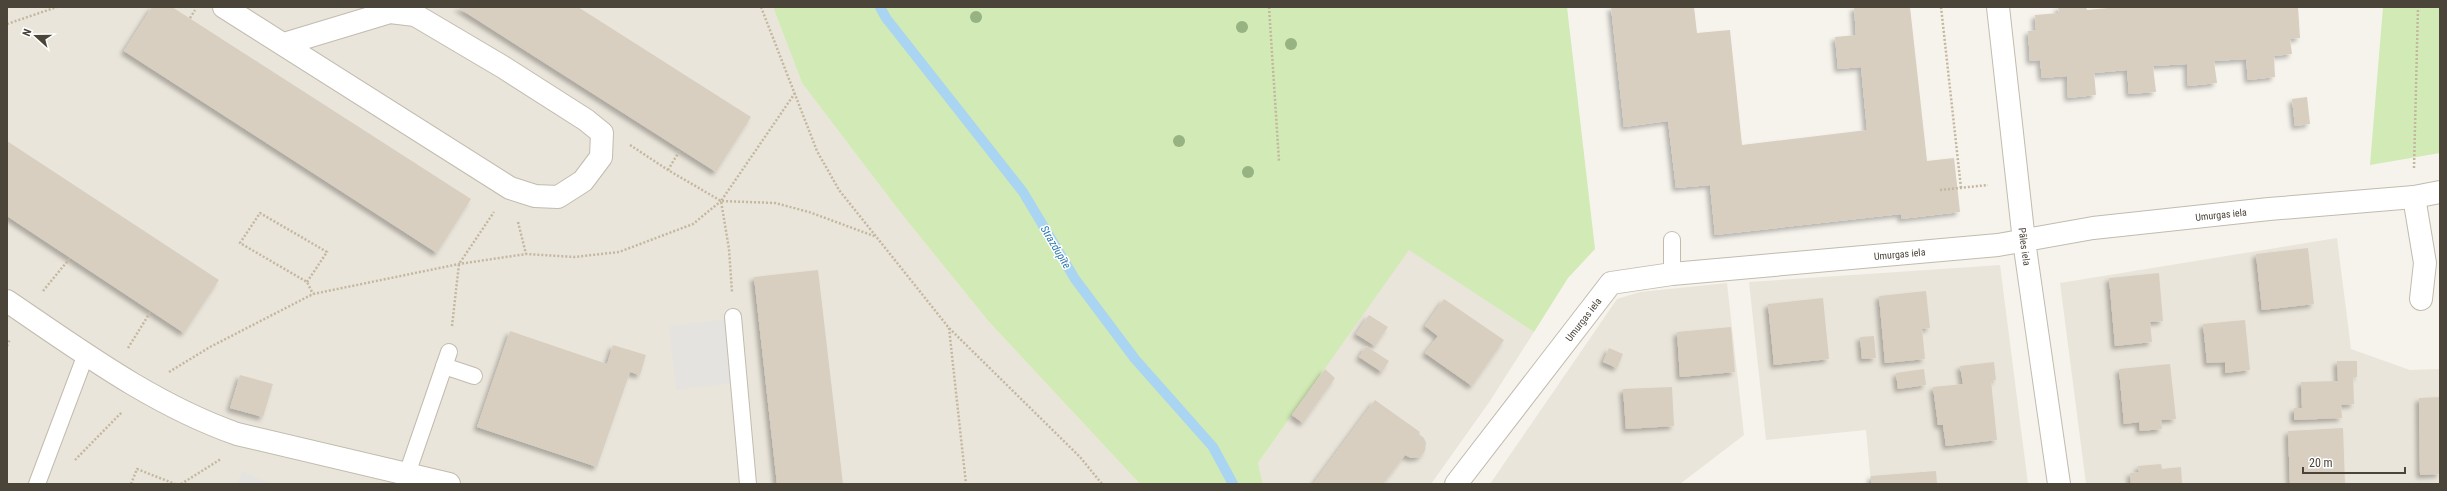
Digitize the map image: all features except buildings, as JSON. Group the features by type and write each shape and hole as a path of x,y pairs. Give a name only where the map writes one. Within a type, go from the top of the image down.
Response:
{"street":[{"path":"224,7 510,188 535,196 558,197 583,181 601,157 602,133 586,120 502,67 415,15 390,12 284,44"},
{"name":"Pāles iela","path":"1998,7 2024,241 2059,484"},
{"name":"Umurgas iela","path":"1456,484 1611,283 1672,274 2024,241 2100,228 2269,209 2414,197 2440,192"},
{"path":"2414,197 2425,263 2421,299"},
{"path":"7,301 140,390 202,422 237,434 449,484"}],"lane":[{"path":"1672,240 1672,274"},
{"path":"733,317 748,484"},
{"path":"37,484 86,354"},
{"path":"408,474 447,359 474,376"}],"path":[{"path":"7,24 57,7"},
{"path":"190,18 197,7"},
{"path":"761,7 795,92 816,151 839,190 874,237 949,328 1080,457 1102,484"},
{"path":"1269,7 1279,161"},
{"path":"1941,7 1961,188"},
{"path":"2414,197 2418,7"},
{"path":"140,390 210,347 313,294 459,264 526,254 574,257 619,252 693,224 721,201 795,92"},
{"path":"602,133 630,144 668,170 721,201 775,203 809,212 874,237"},
{"path":"668,170 680,150"},
{"path":"1940,190 1992,184"},
{"path":"447,359 459,264 510,188"},
{"path":"721,201 729,249 733,317"},
{"path":"307,282 327,252 260,213 240,243 307,282 313,294"},
{"path":"25,313 70,258"},
{"path":"113,372 152,311"},
{"path":"949,328 966,484"},
{"path":"72,463 127,407"},
{"path":"181,484 226,456"},
{"path":"131,484 137,468 175,484"}],"shaded area":[{"path":"7,7 773,7 802,83 900,212 989,322 1140,484 7,484"},
{"path":"2337,238 2351,349 2410,370 2440,369 2440,484 2086,484 2060,283"},
{"path":"1409,249 1534,332 1490,401 1431,484 1263,484 1258,463"},
{"path":"2000,265 2028,484 1871,484 1866,430 1766,440 1749,282"},
{"path":"1727,283 1744,435 1680,484 1490,484 1617,299 1640,292"},
{"path":"737,318 744,382 676,390 669,326"},
{"path":"242,471 272,484 237,484"}],"green space":[{"path":"773,7 1567,7 1595,249 1568,278 1534,332 1409,250 1258,463 1263,484 1140,484 989,322 900,212 802,83"},
{"path":"2383,7 2440,7 2440,153 2370,165"}],"waterway":[{"name":"Strazdupīte","path":"880,7 886,18 1023,192 1075,279 1135,359 1213,447 1233,484"}]}
